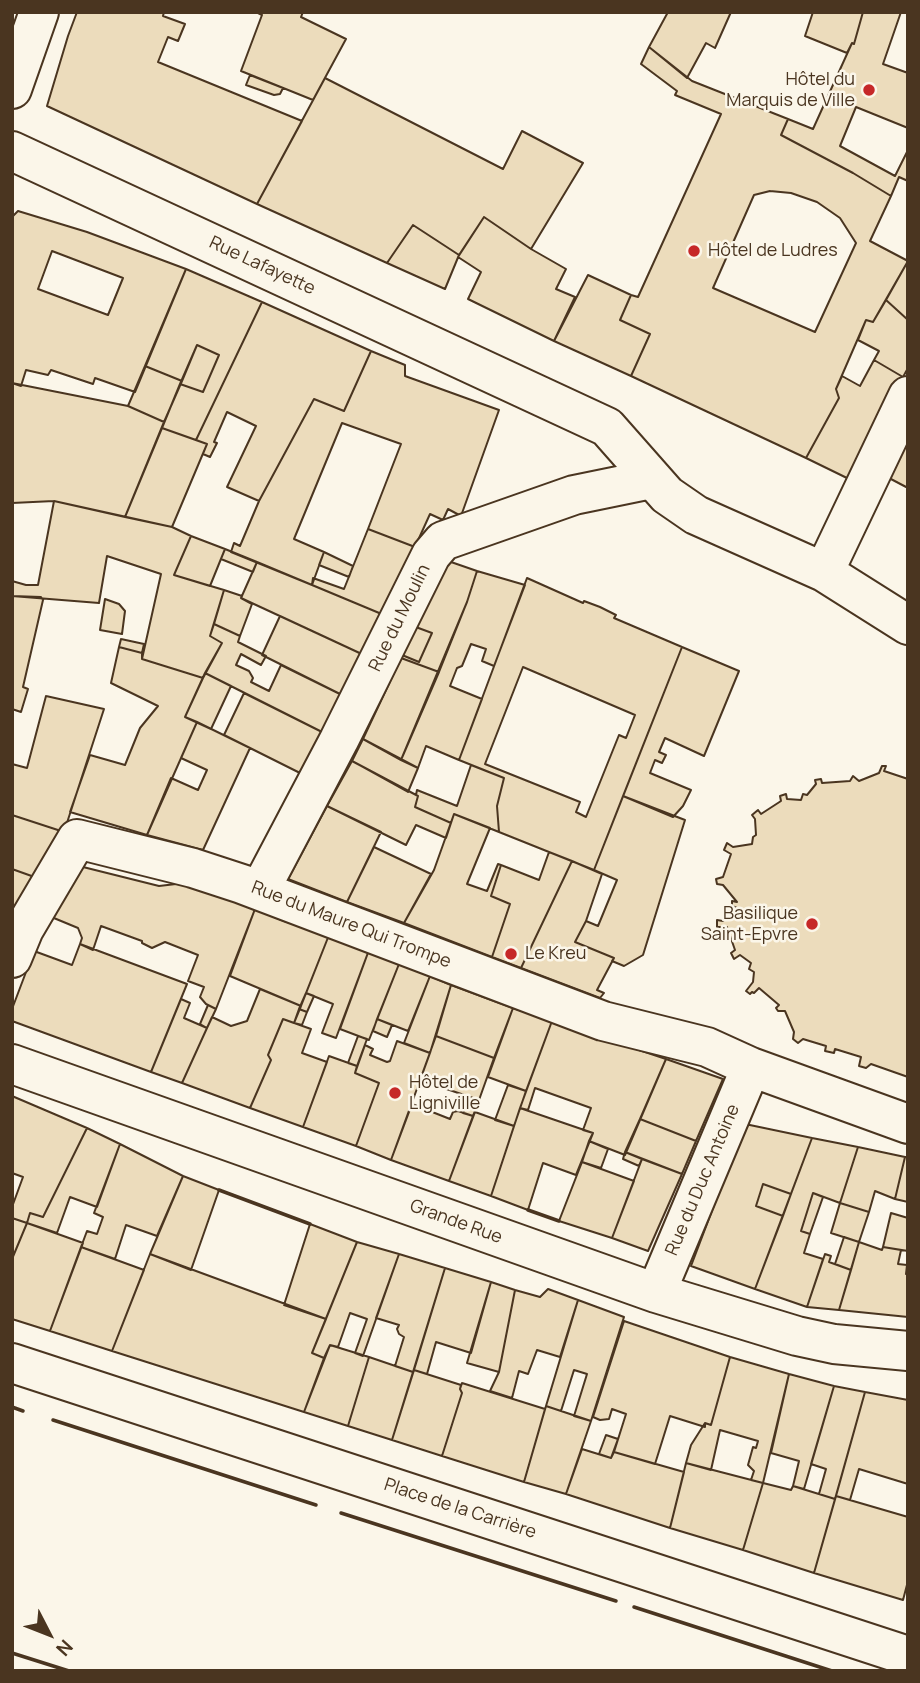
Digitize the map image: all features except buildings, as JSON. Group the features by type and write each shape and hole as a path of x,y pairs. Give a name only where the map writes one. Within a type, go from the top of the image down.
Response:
{"street":[{"path":"12,89 39,12"},
{"name":"Rue Lafayette","path":"12,151 607,427 667,495 696,515 824,572 908,625"},
{"path":"824,572 908,396"},
{"name":"Rue du Moulin","path":"260,890 339,740 431,555 443,541 574,495 652,479"},
{"name":"Rue du Maure Qui Trompe","path":"12,958 24,929 77,839 193,868 260,890 603,1021 707,1047 751,1067 908,1124"},
{"name":"Grande Rue","path":"12,1064 656,1293 797,1336 834,1344 908,1351"},
{"name":"Rue du Duc Antoine","path":"656,1293 751,1067"},
{"name":"Place de la Carrière","path":"12,1363 908,1656"}],"wall":[{"path":"219,1190 310,1224"},
{"path":"528,1210 559,1221"},
{"path":"12,1407 23,1411"},
{"path":"53,1420 316,1505"},
{"path":"341,1513 616,1601"},
{"path":"634,1607 832,1671"},
{"path":"12,1653 69,1671"}],"place":[{"name":"Hôtel du Marquis de Ville","path":"869,90"},
{"name":"Hôtel de Ludres","path":"694,251"},
{"name":"Basilique Saint-Epvre","path":"812,924"},
{"name":"Le Kreu","path":"511,954"},
{"name":"Hôtel de Ligniville","path":"395,1093"}]}
